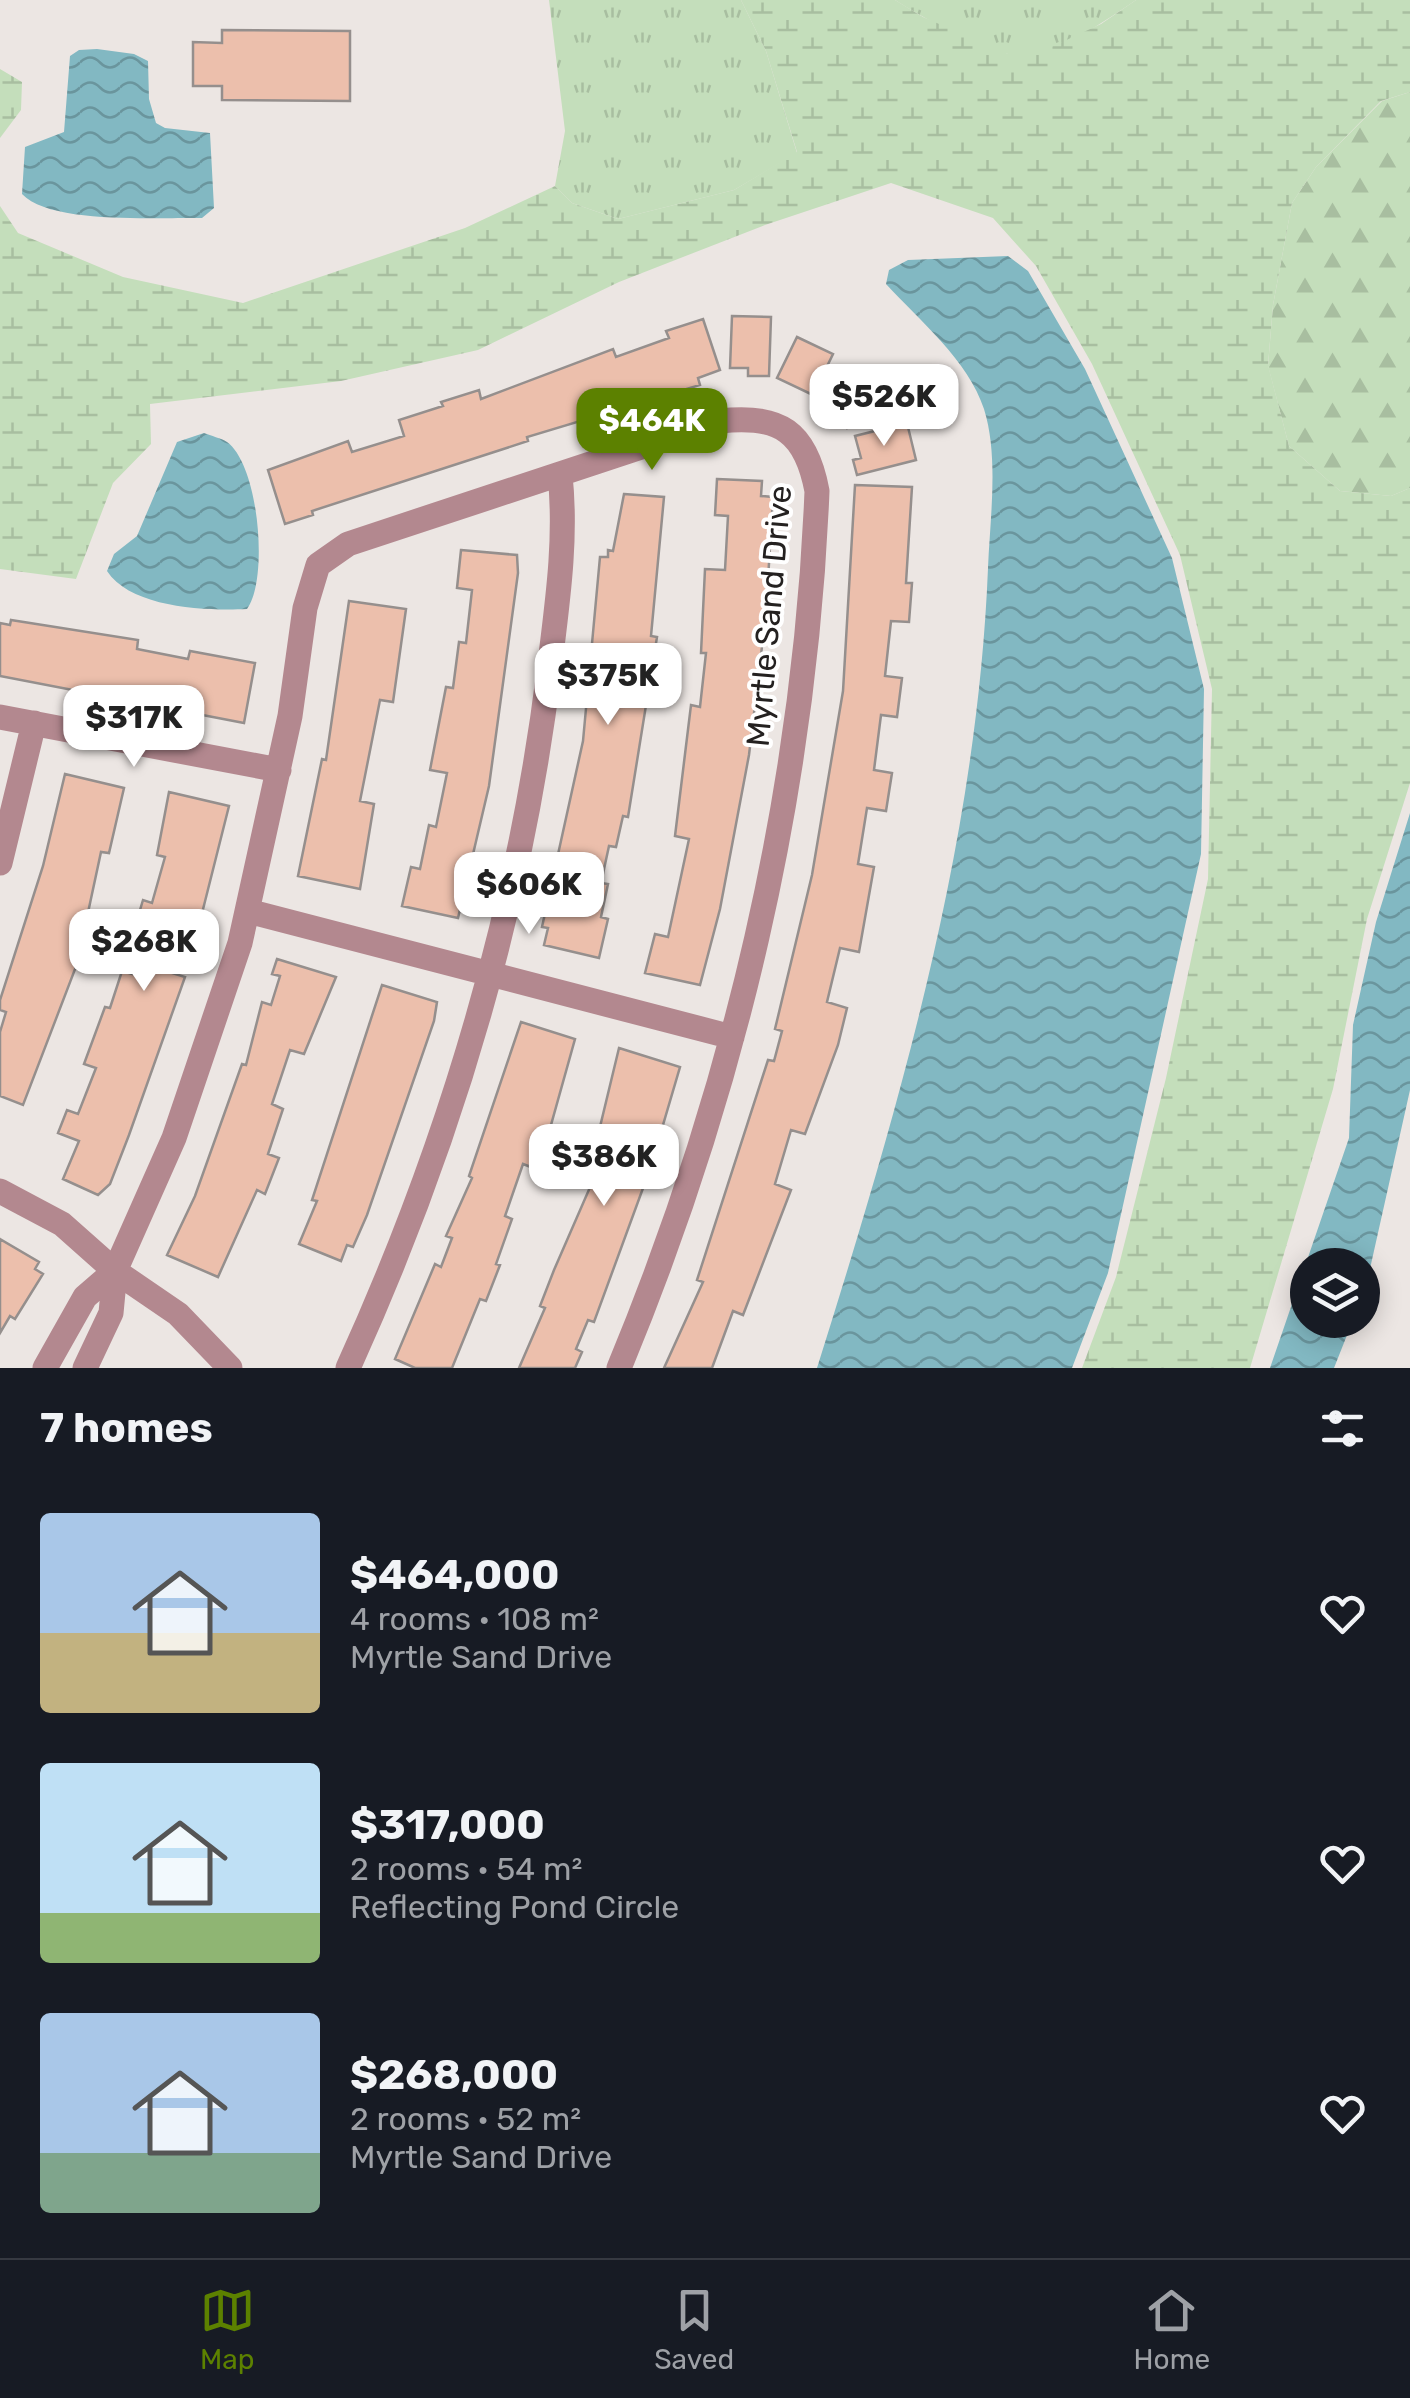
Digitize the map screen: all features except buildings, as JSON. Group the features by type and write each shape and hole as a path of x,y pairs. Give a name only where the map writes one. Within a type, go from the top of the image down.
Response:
{"street":[{"name":"Myrtle Sand Drive","path":"85,1368 110,1313 115,1271 174,1138 248,911 279,770 304,608 318,565 348,544 720,421 753,417 795,437 811,459 817,491 788,774 771,872 732,1038 654,1285 619,1368"},
{"path":"348,1368 429,1171 476,1034 491,972 528,809 544,704 564,517 560,475"},
{"path":"0,717 279,770"},
{"path":"0,863 34,723"},
{"path":"248,911 732,1038"},
{"path":"0,1190 62,1224 115,1271 178,1314 230,1368"},
{"name":"Myrtle Sand Drive","path":"45,1368 85,1298 115,1271"}],"green space":[{"path":"549,0 741,0 766,51 797,153 734,190 618,219 572,203 555,186 565,131"},
{"path":"741,0 895,0 923,17 1008,54 1049,48 1101,24 1136,0 1410,0 1410,92 1381,101 1316,167 1292,203 1273,305 1268,365 1289,446 1340,491 1391,496 1410,488 1410,783 1367,919 1333,1089 1250,1368 1082,1368 1116,1277 1166,1078 1208,879 1212,689 1180,555 1092,364 1036,266 993,218 891,183 765,225 619,282 478,350 341,381 150,404 151,444 113,483 76,579 0,569 0,206 18,233 123,277 243,303 465,228 555,186 572,203 618,219 734,190 797,152 766,51"},
{"path":"895,0 1136,0 1058,46 1008,54 934,23"},
{"path":"0,69 22,82 21,110 0,138"},
{"path":"1410,92 1410,488 1391,496 1340,491 1289,446 1268,366 1273,305 1292,203 1316,167 1382,101"}],"water":[{"path":"79,50 134,54 148,61 149,99 156,123 165,128 210,133 214,208 202,218 81,215 36,204 22,194 25,147 64,132 70,56"},
{"path":"1008,256 1028,271 1085,369 1172,558 1204,689 1201,854 1108,1273 1072,1368 817,1368 904,1073 951,873 981,671 992,508 989,428 977,391 955,358 886,284 889,270 908,260"},
{"path":"204,433 227,442 238,455 253,497 258,573 247,609 191,608 151,600 133,593 107,571 114,554 137,536 177,442"},
{"path":"1410,813 1410,1090 1375,1248 1311,1248 1349,1138 1353,1025 1376,922"},
{"path":"1290,1310 1290,1338 1346,1338 1334,1368 1270,1368"}]}
